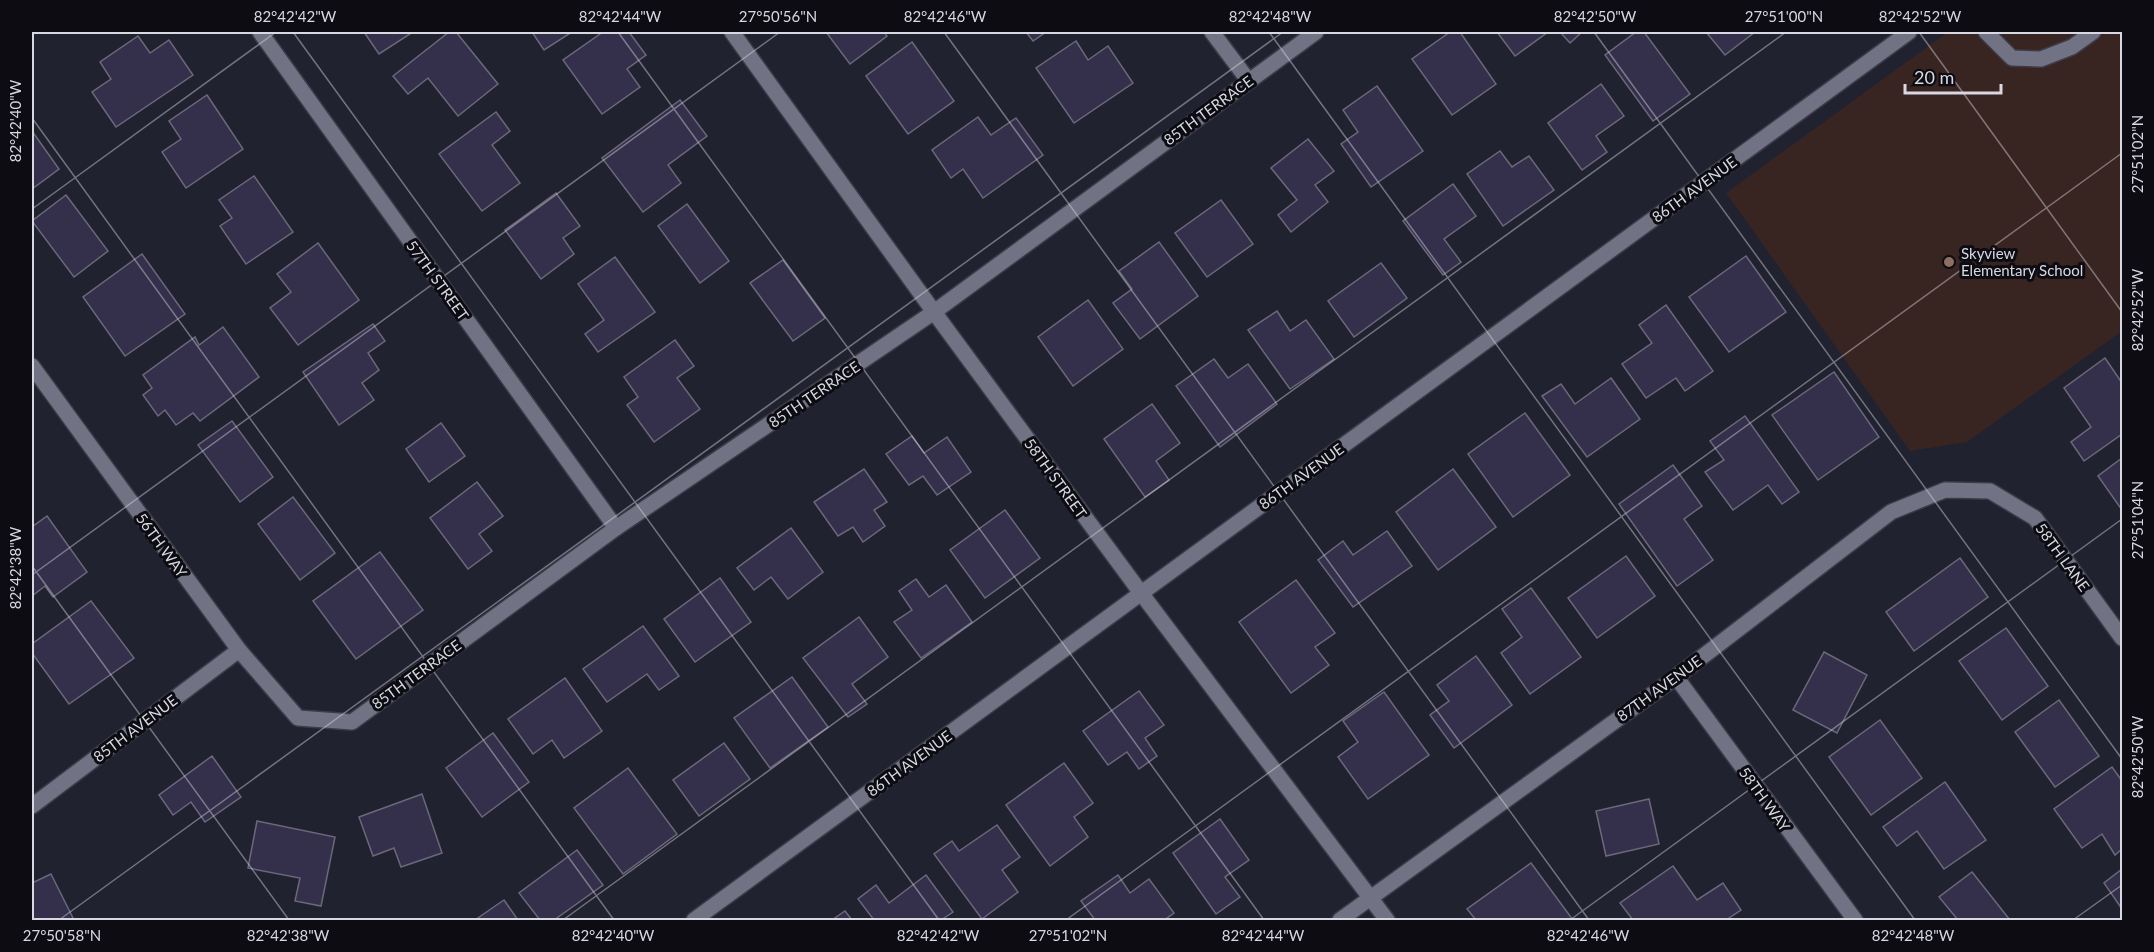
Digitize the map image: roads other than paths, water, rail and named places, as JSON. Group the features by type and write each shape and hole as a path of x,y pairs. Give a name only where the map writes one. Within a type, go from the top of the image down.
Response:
{"street":[{"name":"57TH STREET","path":"260,32 616,528"},
{"name":"58TH STREET","path":"732,32 1141,593 1387,921"},
{"path":"1212,32 1248,80"},
{"name":"85TH TERRACE","path":"298,718 352,722 616,528 934,312 1316,32"},
{"name":"86TH AVENUE","path":"694,921 1909,32"},
{"path":"1986,32 2012,58 2041,59 2072,47 2093,32"},
{"name":"56TH WAY","path":"32,366 239,650 298,718"},
{"name":"87TH AVENUE","path":"1340,921 1676,677 1891,512 1945,490 1990,491"},
{"name":"58TH LANE","path":"1990,491 2035,518 2122,638"},
{"name":"85TH AVENUE","path":"32,806 239,650"},
{"name":"58TH WAY","path":"1676,677 1855,921"}],"place":[{"name":"Skyview Elementary School","path":"1949,262"}]}
